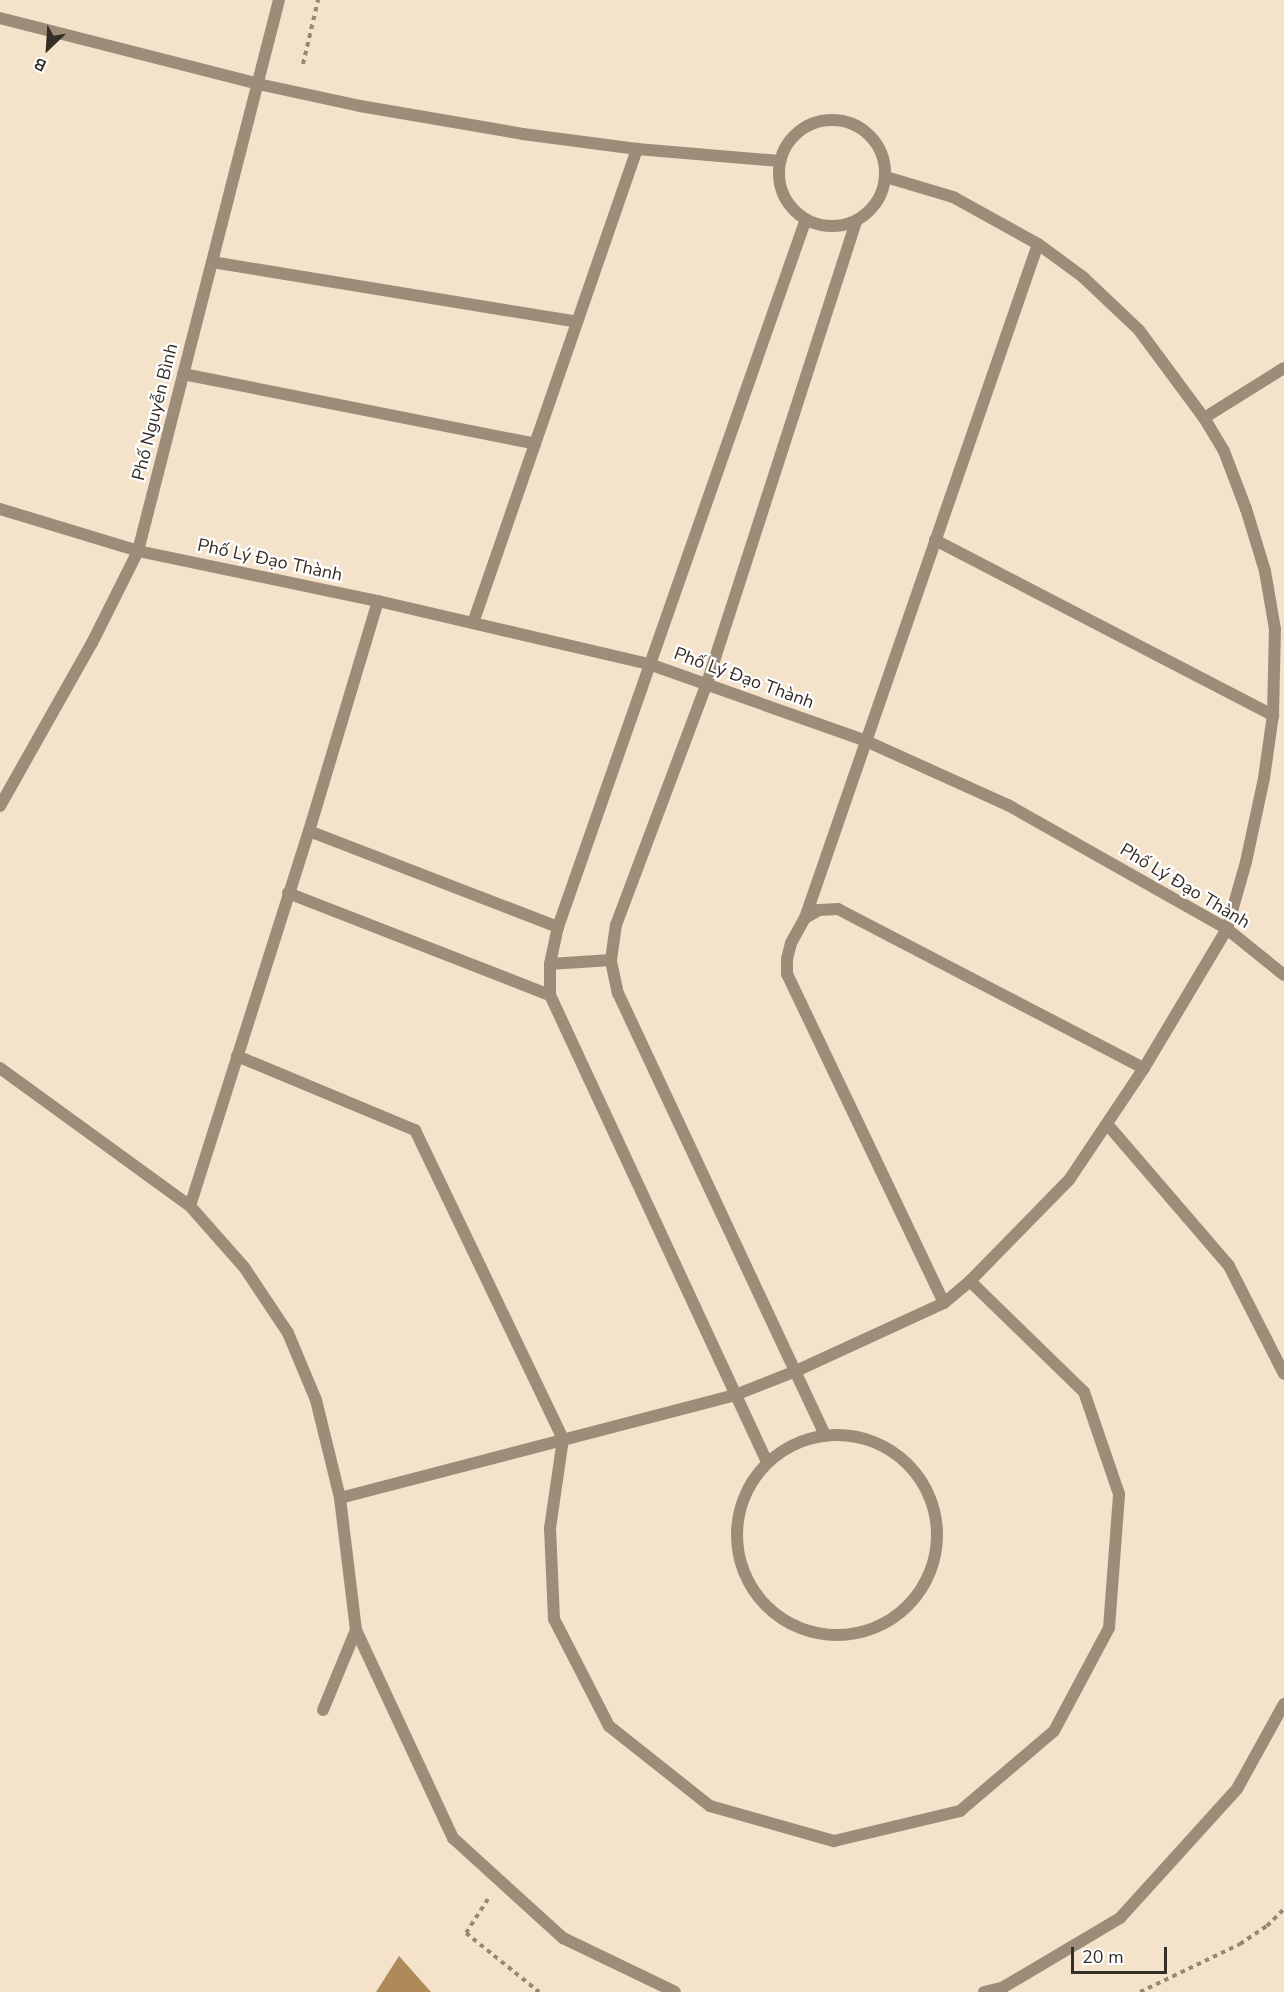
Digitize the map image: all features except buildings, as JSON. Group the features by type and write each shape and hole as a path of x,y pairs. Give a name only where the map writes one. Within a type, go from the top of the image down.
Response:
{"street":[{"name":"Phố Nguyễn Bình","path":"0,806 92,643 138,551 279,0"},
{"path":"0,18 258,84 448,122 636,149 780,161"},
{"path":"841,121 865,131 877,144 884,160 886,177 881,195 871,210 856,221 831,225 806,219 793,208 783,194 779,177 780,161 788,144 799,132 815,123 841,121"},
{"path":"473,623 636,149"},
{"path":"339,1498 735,1395 796,1371 944,1303 970,1281 1069,1180 1144,1068 1227,928 1246,862 1264,778 1273,715 1275,629 1265,571 1246,509 1224,451 1204,418 1139,330 1083,277 1038,244 953,197 886,177"},
{"path":"767,1462 550,995 550,964 558,927 806,219"},
{"path":"825,1435 618,994 610,960 616,925 707,683 856,221"},
{"path":"944,1303 788,974 787,959 791,943 805,918 1038,244"},
{"path":"213,262 577,322"},
{"path":"1204,418 1284,368"},
{"path":"183,374 535,444"},
{"name":"Phố Lý Đạo Thành","path":"0,509 138,551 473,623 649,664 707,683 866,741 1008,805 1227,928 1284,975"},
{"path":"935,540 1273,715"},
{"path":"190,1206 309,831 378,601"},
{"path":"309,831 558,927"},
{"path":"288,893 550,995"},
{"path":"805,918 819,910 838,909 1144,1068"},
{"path":"550,964 610,960"},
{"path":"237,1056 416,1130 563,1439 550,1528 554,1619 609,1726 710,1806 834,1841 960,1811 1054,1731 1109,1628 1119,1494 1084,1392 970,1281"},
{"path":"0,1068 190,1206 244,1267 288,1333 316,1400 339,1498 356,1630 453,1838 563,1938 675,1992"},
{"path":"1107,1124 1229,1266 1284,1374"},
{"path":"825,1435 858,1437 889,1449 914,1471 931,1500 938,1533 933,1566 918,1595 894,1618 886,1622 864,1632 831,1636 798,1628 770,1611 749,1585 738,1554 736,1520 747,1489 767,1462 794,1444 825,1435"},
{"path":"323,1710 356,1630"},
{"path":"984,1992 1002,1988 1120,1918 1237,1789 1284,1704"}],"path":[{"path":"303,64 318,0"},
{"path":"491,1895 466,1933 539,1992"},
{"path":"1140,1992 1239,1944 1268,1926 1284,1909"}],"shaded area":[{"path":"399,1956 431,1992 376,1992"}]}
